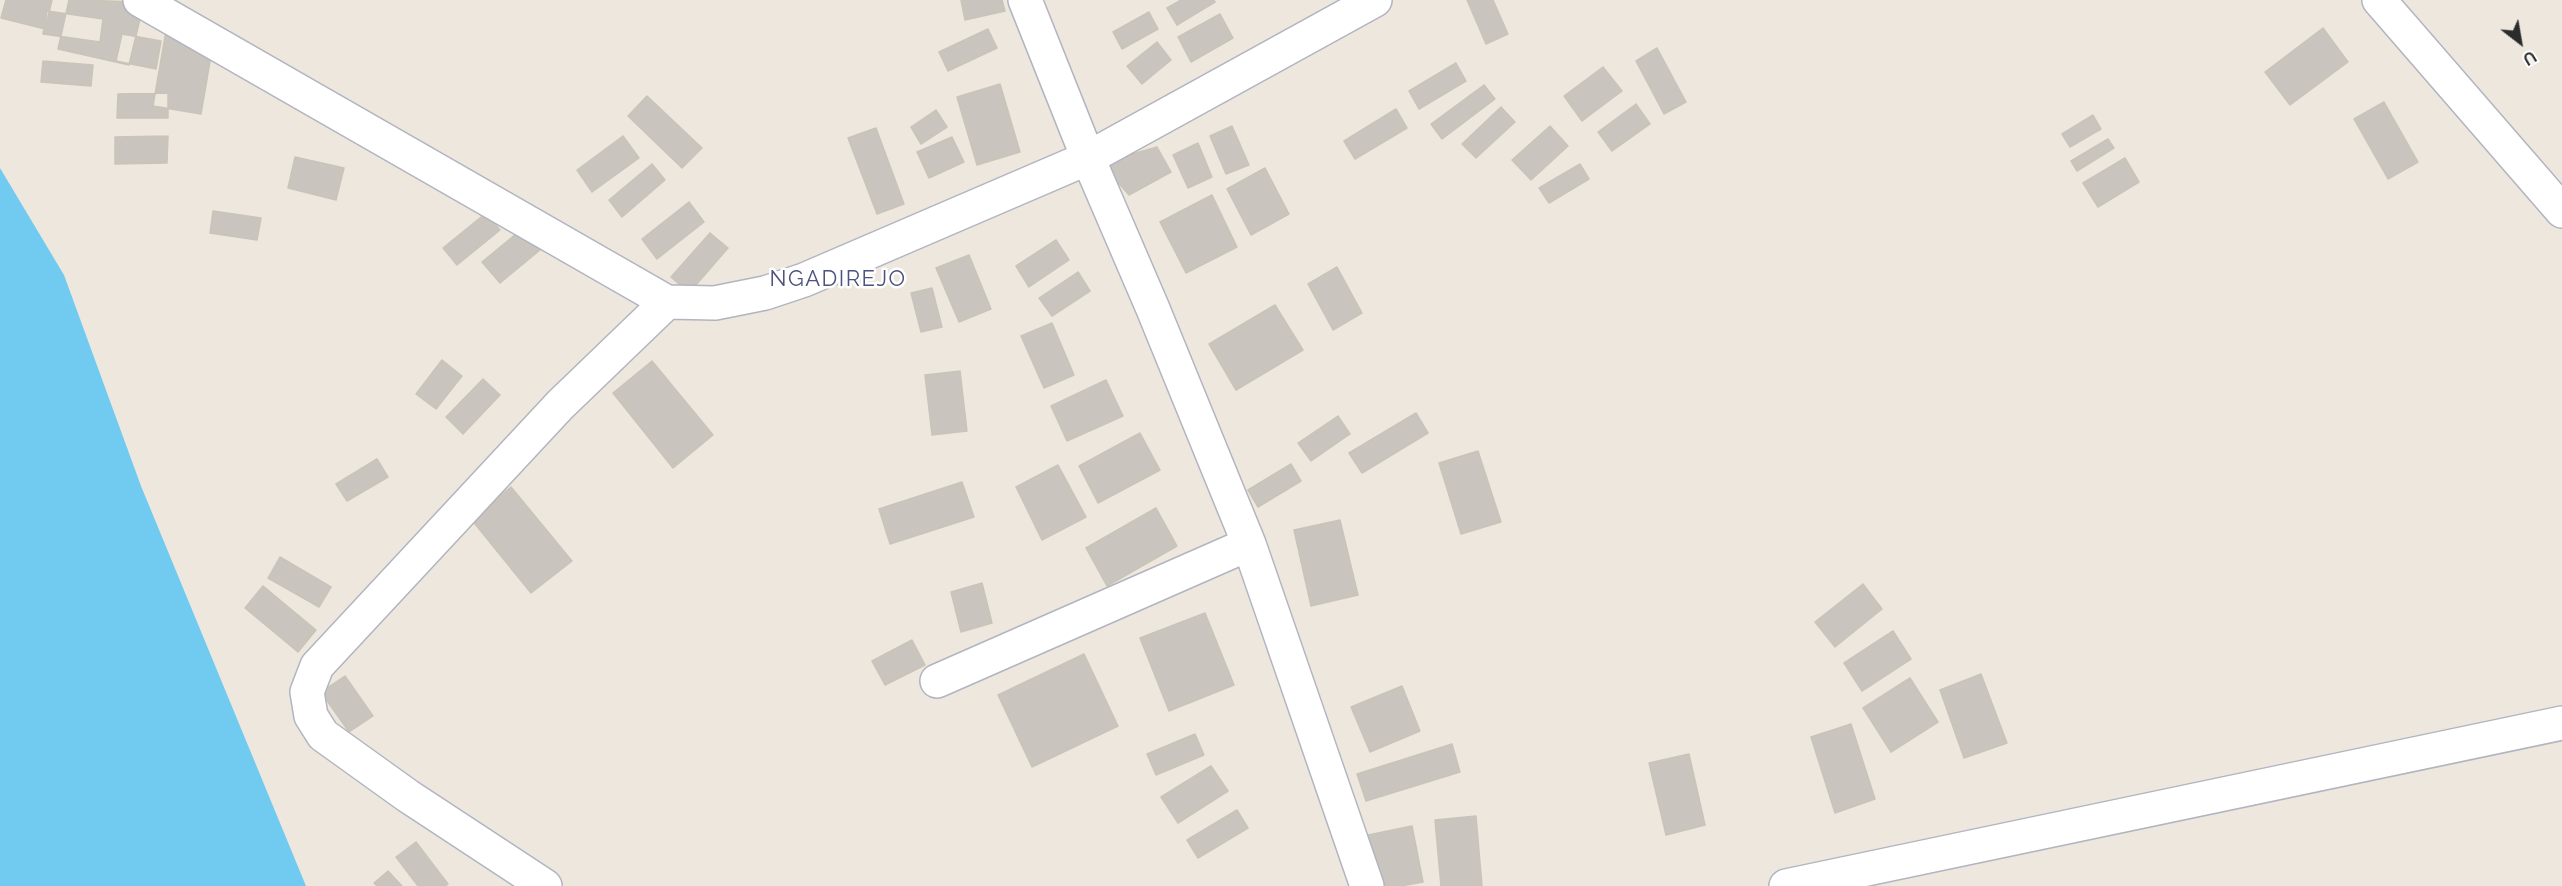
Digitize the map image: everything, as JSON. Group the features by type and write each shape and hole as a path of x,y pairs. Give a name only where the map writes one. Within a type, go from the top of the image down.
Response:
{"street":[{"path":"140,0 667,302 715,303 765,293 804,280 1088,158 1375,0"},
{"path":"1025,0 1088,158 1153,309 1249,544 1366,886"},
{"path":"2379,0 2562,211"},
{"path":"545,886 408,796 323,735 311,716 307,692 317,666 560,405 667,302"},
{"path":"937,681 1249,544"},
{"path":"1786,886 2562,723"}],"water":[{"path":"0,168 64,275 141,486 306,886 0,886"}],"building":[{"path":"6,0 52,0 45,29 1,18"},
{"path":"69,0 144,2 129,65 58,49"},
{"path":"961,0 1002,0 1005,11 965,20"},
{"path":"1181,0 1214,0 1215,2 1177,25 1167,8"},
{"path":"1467,0 1493,0 1508,34 1486,44"},
{"path":"47,11 103,19 100,42 43,34"},
{"path":"1149,12 1158,29 1122,49 1113,32"},
{"path":"1220,14 1233,38 1191,62 1178,37"},
{"path":"2323,28 2348,62 2290,105 2265,72"},
{"path":"988,29 997,48 948,71 939,52"},
{"path":"166,31 214,38 201,114 153,106"},
{"path":"122,34 161,41 156,69 116,61"},
{"path":"1157,42 1171,60 1142,84 1127,66"},
{"path":"1657,48 1686,102 1664,114 1636,61"},
{"path":"43,61 93,65 91,86 41,82"},
{"path":"1456,63 1466,81 1419,109 1409,91"},
{"path":"1603,67 1622,91 1582,121 1564,96"},
{"path":"1000,84 1020,152 977,165 957,97"},
{"path":"1484,85 1495,99 1442,139 1431,124"},
{"path":"168,93 168,118 117,118 118,94"},
{"path":"647,96 702,148 682,168 628,116"},
{"path":"2384,102 2418,162 2388,179 2354,119"},
{"path":"1636,104 1650,124 1612,151 1598,132"},
{"path":"1501,107 1515,122 1476,158 1462,144"},
{"path":"1396,109 1407,128 1355,159 1344,141"},
{"path":"936,110 947,127 921,144 911,127"},
{"path":"2093,115 2101,129 2070,147 2062,134"},
{"path":"1232,126 1249,165 1226,174 1210,136"},
{"path":"1550,126 1568,146 1531,180 1512,160"},
{"path":"876,128 904,204 877,214 848,138"},
{"path":"168,136 167,163 115,164 115,137"},
{"path":"623,136 639,158 592,192 577,170"},
{"path":"952,137 964,162 929,178 917,152"},
{"path":"2108,139 2114,148 2077,171 2071,161"},
{"path":"1198,143 1212,177 1188,188 1173,155"},
{"path":"1157,147 1171,172 1129,195 1101,163"},
{"path":"295,157 344,168 336,200 288,188"},
{"path":"2125,158 2139,182 2098,207 2083,183"},
{"path":"652,164 665,180 622,217 609,200"},
{"path":"1580,164 1589,179 1549,203 1539,188"},
{"path":"1265,168 1289,214 1251,235 1227,189"},
{"path":"1212,195 1237,247 1186,273 1160,222"},
{"path":"689,202 704,222 657,259 642,239"},
{"path":"213,211 261,218 257,240 210,233"},
{"path":"486,213 500,230 457,265 443,248"},
{"path":"522,229 540,250 500,283 482,262"},
{"path":"710,233 728,248 689,293 671,277"},
{"path":"1056,240 1069,260 1029,287 1016,266"},
{"path":"969,255 991,309 959,322 936,268"},
{"path":"1337,267 1362,313 1333,330 1308,284"},
{"path":"1078,272 1090,291 1052,316 1039,298"},
{"path":"932,288 942,327 921,332 911,293"},
{"path":"1275,305 1303,350 1236,390 1209,344"},
{"path":"1052,323 1074,375 1044,388 1021,336"},
{"path":"442,360 462,376 436,409 416,394"},
{"path":"652,361 713,435 673,468 613,393"},
{"path":"960,371 967,431 932,435 925,375"},
{"path":"483,379 500,395 463,434 446,417"},
{"path":"1106,380 1123,416 1067,441 1051,406"},
{"path":"1416,413 1428,433 1362,473 1349,453"},
{"path":"1338,416 1350,434 1311,461 1298,443"},
{"path":"1140,433 1160,470 1098,503 1079,466"},
{"path":"1478,451 1501,522 1461,534 1439,463"},
{"path":"377,459 388,477 347,501 336,484"},
{"path":"1291,464 1301,481 1258,507 1248,490"},
{"path":"1058,465 1086,517 1042,540 1016,487"},
{"path":"962,482 974,517 890,544 879,509"},
{"path":"511,487 572,561 531,593 471,519"},
{"path":"1156,508 1177,546 1107,586 1086,548"},
{"path":"1340,520 1358,595 1311,606 1294,530"},
{"path":"280,557 331,587 319,607 268,578"},
{"path":"982,583 992,623 961,632 951,592"},
{"path":"1863,584 1882,609 1835,647 1815,622"},
{"path":"263,586 316,630 298,652 245,608"},
{"path":"1205,613 1234,685 1169,711 1140,638"},
{"path":"1893,631 1911,659 1862,691 1844,663"},
{"path":"912,640 925,665 885,685 872,661"},
{"path":"1084,654 1118,726 1032,767 998,695"},
{"path":"1981,674 2007,743 1964,758 1940,690"},
{"path":"345,676 373,716 349,732 321,692"},
{"path":"1910,678 1938,722 1891,752 1863,708"},
{"path":"1402,686 1420,731 1370,752 1351,707"},
{"path":"1851,724 1875,799 1835,813 1811,737"},
{"path":"1195,734 1204,755 1156,775 1147,754"},
{"path":"1452,744 1460,772 1366,801 1357,774"},
{"path":"1689,754 1705,825 1666,835 1649,763"},
{"path":"1211,766 1228,791 1178,823 1161,797"},
{"path":"1237,810 1248,828 1198,858 1187,840"},
{"path":"1476,816 1482,886 1441,886 1435,820"},
{"path":"1412,826 1423,882 1401,886 1378,886 1368,835"},
{"path":"416,842 448,884 418,886 396,857"},
{"path":"388,871 402,886 377,886 374,883"}],"district":[{"name":"NGADIREJO","path":"838,279"}]}
